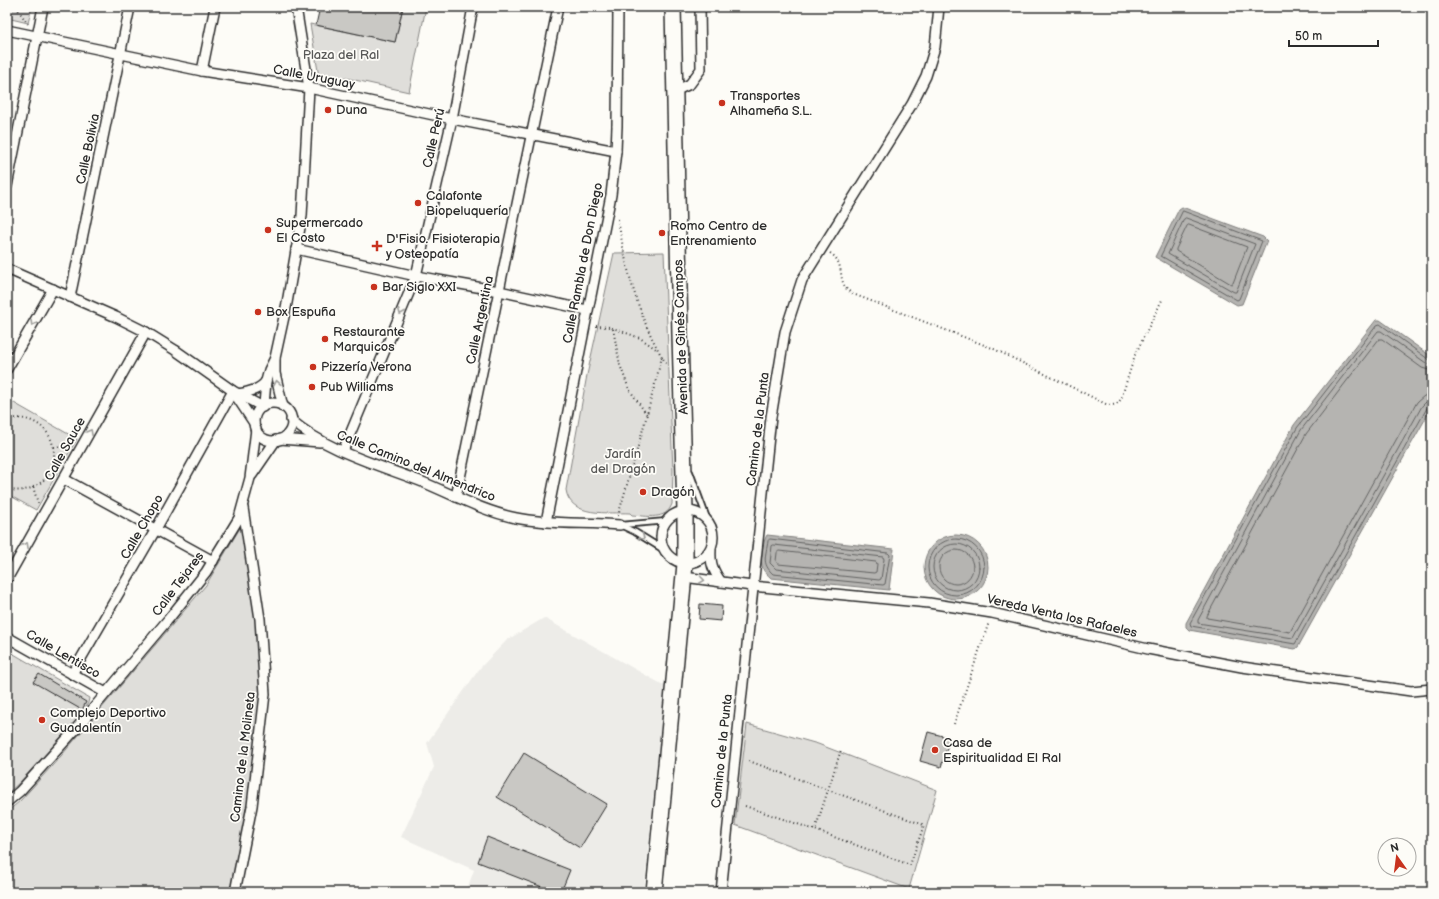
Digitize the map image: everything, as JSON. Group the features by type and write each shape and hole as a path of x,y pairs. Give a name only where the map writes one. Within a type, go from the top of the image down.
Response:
{"main road":[{"name":"Avenida de Ginés Campos","path":"654,892 684,570 684,457 673,7"}],"street":[{"path":"7,186 43,7"},
{"name":"Calle Bolivia","path":"70,297 130,7"},
{"path":"202,71 215,7"},
{"path":"283,407 275,374 275,358 287,303 302,216 309,88 296,7"},
{"path":"298,23 301,7"},
{"name":"Calle Perú","path":"343,451 416,276 452,119 473,7"},
{"name":"Calle Argentina","path":"456,497 558,7"},
{"name":"Calle Rambla de Don Diego","path":"546,522 611,194 616,151 618,7"},
{"path":"675,91 690,84 701,69 700,7"},
{"name":"Camino de la Punta","path":"721,892 752,586 771,417 785,332 802,280 912,104 926,76 935,47 939,7"},
{"name":"Calle Uruguay","path":"7,30 202,71 309,88 452,119 616,151"},
{"path":"296,250 416,276 499,291 588,310"},
{"path":"7,269 146,332 235,393 264,406"},
{"path":"7,369 52,289"},
{"name":"Calle Sauce","path":"7,580 146,332"},
{"path":"264,406 266,381 269,370 275,358"},
{"path":"235,393 255,390 263,386 266,381"},
{"path":"235,393 260,436 265,439 278,440 288,433 290,429 290,415 283,407 273,403 264,406 257,413 255,426"},
{"name":"Calle Chopo","path":"72,674 235,393"},
{"name":"Calle Camino del Almendrico","path":"291,420 322,442 421,482 480,508 516,518 546,522 617,525"},
{"name":"Calle Tejares","path":"7,802 20,791 172,616 213,561 239,518 250,478 255,426"},
{"name":"Calle Camino del Almendrico","path":"278,440 322,442"},
{"name":"Calle Tejares","path":"250,478 278,440"},
{"path":"64,479 213,561"},
{"name":"Camino de la Molineta","path":"235,892 252,806 265,694 260,619 242,507"},
{"path":"711,547 701,560 693,563 684,570 664,550 661,542 661,533 664,524 677,513 685,512 693,512 708,521 712,529 713,538 710,560 714,571 721,582"},
{"name":"Vereda Venta los Rafaeles","path":"684,570 721,582 929,603 992,613 1148,649 1242,667 1411,692 1432,689"},
{"name":"Calle Lentisco","path":"7,637 106,693"}],"lane":[{"path":"684,457 708,521"},
{"path":"617,525 667,521"},
{"path":"617,525 635,532 664,550"}],"path":[{"path":"16,7 37,36"},
{"path":"617,214 623,252 636,302 657,349 670,369"},
{"path":"822,249 838,259 841,265 841,279 844,286 853,294 992,348 1106,404 1113,406 1121,399 1135,355 1163,298"},
{"path":"584,325 613,329 640,338 657,349"},
{"path":"613,329 620,365 629,389 647,415"},
{"path":"617,525 662,357"},
{"path":"7,419 18,417 30,420 41,426 49,435 54,447 54,459 50,471 43,480 33,487 22,490 7,489"},
{"path":"54,447 83,444"},
{"path":"954,724 992,613"},
{"path":"815,830 841,750"},
{"path":"745,806 910,865 924,824 750,761"}],"shaded area":[{"path":"544,618 665,686 644,892 466,892 474,870 401,837 434,767 427,743 480,668 507,640"}],"green space":[{"path":"7,7 32,7 28,23 7,18"},
{"name":"Plaza del Ral","path":"403,7 426,7 409,92 346,78 334,83 321,81 319,77 310,24 395,42"},
{"name":"Jardín del Dragón","path":"664,252 673,471 672,504 665,513 655,516 632,515 630,513 592,512 575,505 569,499 566,490 587,375 614,253"},
{"path":"7,399 77,439 36,510 7,494"},
{"path":"240,528 243,530 255,600 259,645 260,690 257,735 251,780 230,892 7,892 7,812 20,801 61,756 206,585"},
{"name":"Complejo Deportivo Guadalentín","path":"7,650 89,698 82,714 20,782 7,794"},
{"path":"747,724 818,744 937,790 909,889 735,825"}],"water":[{"path":"1182,207 1263,237 1267,241 1242,304 1237,305 1155,257 1179,209"},
{"path":"1376,320 1380,320 1432,357 1432,407 1298,647 1295,649 1189,630 1186,627 1186,623 1294,425"},
{"path":"767,535 894,549 889,590 771,578 765,572 761,562 763,547"},
{"path":"950,535 962,535 979,544 986,555 988,567 986,579 979,590 962,599 950,599 938,594 929,585 924,573 924,561 929,549 938,540"}],"building":[{"path":"320,7 403,7 395,42 316,25"},
{"path":"700,604 722,606 721,621 699,619"},
{"path":"39,674 86,702 82,710 33,682"},
{"name":"Casa de Espiritualidad El Ral","path":"928,732 950,738 941,767 920,761"},
{"path":"524,753 607,804 580,848 497,797"},
{"path":"487,837 570,870 561,892 555,892 478,862"}],"place":[{"name":"Transportes Alhameña S.L.","path":"722,103"},
{"name":"Duna","path":"328,110"},
{"name":"Calafonte Biopeluquería","path":"418,203"},
{"name":"Supermercado El Costo","path":"268,230"},
{"name":"Romo Centro de Entrenamiento","path":"662,233"},
{"name":"D'Fisio. Fisioterapia y Osteopatía","path":"377,246"},
{"name":"Bar Siglo XXI","path":"374,287"},
{"name":"Box Espuña","path":"258,312"},
{"name":"Restaurante Marquicos","path":"325,339"},
{"name":"Pizzería Verona","path":"313,367"},
{"name":"Pub Williams","path":"312,387"},
{"name":"Dragón","path":"643,492"},
{"name":"Complejo Deportivo Guadalentín","path":"42,720"},
{"name":"Casa de Espiritualidad El Ral","path":"935,750"}]}
